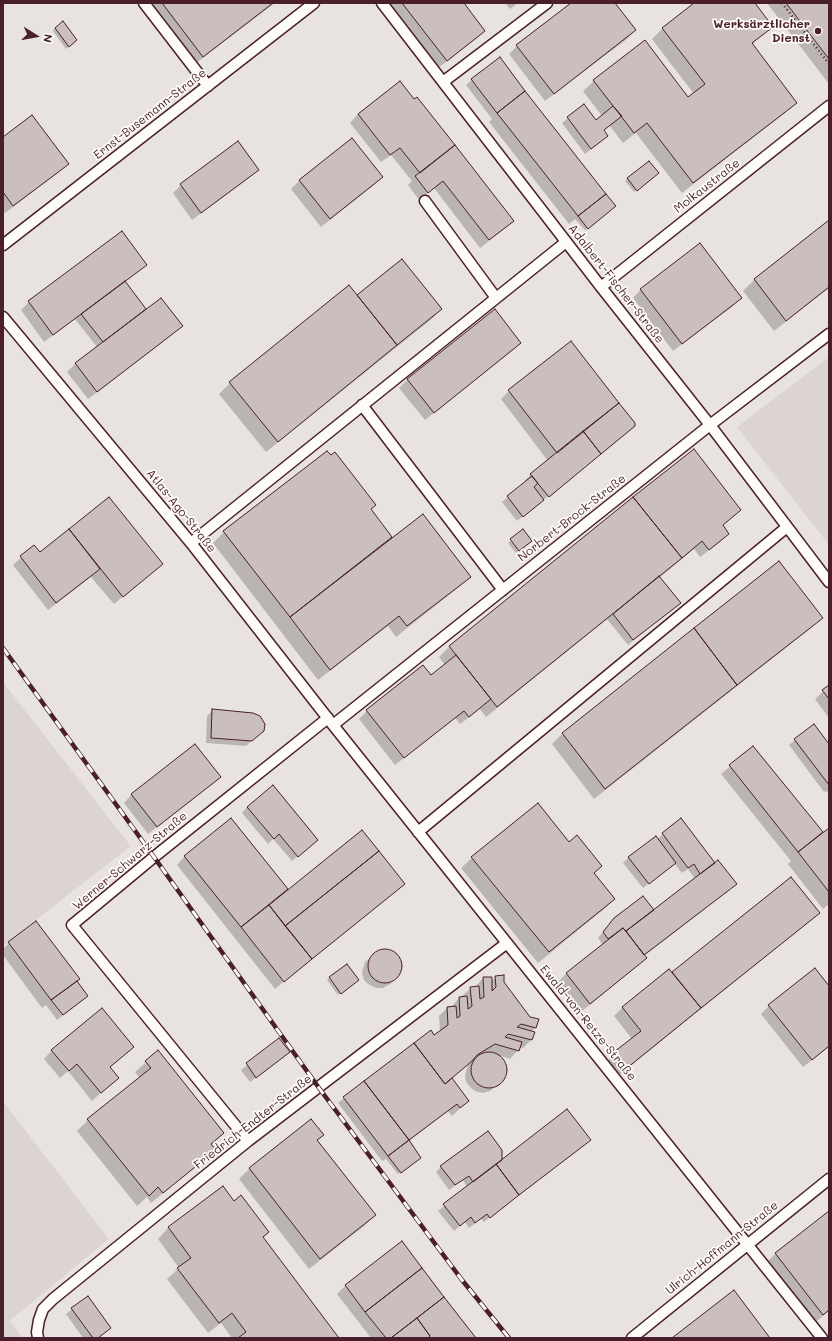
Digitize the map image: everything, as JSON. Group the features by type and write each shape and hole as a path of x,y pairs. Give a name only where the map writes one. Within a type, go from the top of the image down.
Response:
{"lane":[{"path":"144,3 208,86"},
{"name":"Ernst-Busemann-Straße","path":"3,245 314,3"},
{"name":"Adalbert-Fischer-Straße","path":"382,3 566,242 710,425 829,582"},
{"path":"443,82 547,3"},
{"name":"Molkaustraße","path":"601,287 829,106"},
{"path":"425,200 496,298"},
{"path":"191,543 566,242"},
{"name":"Atlas-Ago-Straße","path":"3,317 191,543 330,721"},
{"name":"Norbert-Brock-Straße","path":"330,721 503,590 710,425 829,334"},
{"path":"362,405 503,590"},
{"path":"418,832 787,527"},
{"name":"Ewald-von-Retze-Straße","path":"330,721 822,1338"},
{"name":"Werner-Schwarz-Straße","path":"248,1141 72,926 154,857 330,721"},
{"name":"Friedrich-Endter-Straße","path":"38,1338 36,1332 43,1309 53,1300 248,1141 507,943"},
{"name":"Ulrich-Hoffmann-Straße","path":"632,1338 829,1179"}],"path":[{"path":"782,3 829,64"}],"shaded area":[{"path":"3,3 829,3 829,1338 23,1338 10,1321 109,1239 3,1101 3,946 131,846 3,682"},
{"path":"829,357 829,545 737,427"},
{"path":"3,682 131,846 3,946"},
{"path":"3,1101 109,1239 10,1321 23,1338 3,1338"}],"building":[{"path":"162,3 273,3 203,57"},
{"path":"402,3 464,3 485,31 447,61"},
{"path":"571,3 615,3 636,30 554,94 516,45"},
{"path":"694,3 755,3 773,27 752,43 797,103 693,183 647,123 634,133 593,80 645,40 688,97 705,84 662,28"},
{"name":"Werksärztlicher Dienst","path":"786,3 829,3 829,59"},
{"path":"63,21 77,40 69,47 55,28"},
{"path":"500,57 525,91 497,113 471,79"},
{"path":"400,81 414,99 417,97 455,145 420,173 400,148 390,155 358,114"},
{"path":"525,91 606,194 578,216 497,113"},
{"path":"584,104 596,120 613,106 622,116 604,130 608,136 591,149 567,117"},
{"path":"32,115 69,164 13,206 3,192 3,137"},
{"path":"352,138 383,177 330,219 299,180"},
{"path":"238,141 259,170 201,213 180,184"},
{"path":"455,145 514,221 489,240 443,181 428,193 415,176"},
{"path":"649,161 659,173 637,191 627,178"},
{"path":"606,194 616,206 588,229 578,216"},
{"path":"829,220 829,287 786,321 754,279"},
{"path":"122,231 147,265 53,335 28,301"},
{"path":"700,243 742,298 682,344 640,289"},
{"path":"402,259 442,309 397,345 357,295"},
{"path":"125,281 146,309 103,342 81,314"},
{"path":"349,285 397,345 278,442 229,382"},
{"path":"161,298 183,326 97,392 75,363"},
{"path":"495,309 521,343 434,413 407,379"},
{"path":"571,341 619,403 557,453 508,390"},
{"path":"619,403 635,423 635,426 601,454 583,431"},
{"path":"583,431 601,454 549,497 530,474"},
{"path":"694,449 741,510 723,525 729,534 709,550 702,541 682,558 633,497"},
{"path":"327,451 331,455 335,452 376,505 371,509 392,537 290,617 223,531"},
{"path":"532,476 538,483 534,487 544,500 523,517 507,496"},
{"path":"109,497 163,564 123,597 69,529"},
{"path":"633,497 682,558 497,707 449,646"},
{"path":"423,514 471,577 407,626 399,616 330,670 290,617"},
{"path":"69,529 100,569 56,603 20,556 34,545 40,552"},
{"path":"523,529 532,541 519,551 510,539"},
{"path":"779,561 823,618 737,685 694,628"},
{"path":"659,576 681,603 633,640 613,614"},
{"path":"694,628 737,685 605,789 562,733"},
{"path":"456,655 491,699 469,717 464,711 404,758 366,710 423,665 431,675"},
{"path":"829,685 829,699 822,690"},
{"path":"212,709 253,713 260,716 265,724 264,731 252,741 211,738"},
{"path":"814,724 829,744 829,785 794,739"},
{"path":"195,744 221,777 157,827 131,794"},
{"path":"753,746 823,832 798,852 729,765"},
{"path":"273,785 318,840 298,857 279,834 274,839 247,807"},
{"path":"538,803 569,842 577,835 602,866 594,873 615,899 549,952 471,857"},
{"path":"231,818 288,889 241,927 184,856"},
{"path":"681,818 715,863 700,874 694,864 688,868 662,833"},
{"path":"829,828 829,892 798,852"},
{"path":"362,830 379,851 285,926 269,905"},
{"path":"656,836 676,863 649,884 628,857"},
{"path":"379,851 405,884 312,959 285,926"},
{"path":"718,860 737,884 644,955 626,931"},
{"path":"791,877 820,913 701,1008 672,972"},
{"path":"643,896 654,910 626,931 623,928 608,939 603,932 614,918"},
{"path":"269,905 312,959 284,982 241,927"},
{"path":"36,921 80,979 51,1000 8,942"},
{"path":"623,928 647,958 590,1004 566,973"},
{"path":"382,949 388,949 392,950 399,956 402,966 401,973 395,980 388,983 382,983 378,982 371,976 368,969 368,963 369,959 375,952"},
{"path":"347,964 359,980 341,994 329,977"},
{"path":"815,968 829,986 829,1046 812,1060 768,1005"},
{"path":"669,969 701,1008 627,1068 614,1052 641,1031 622,1007"},
{"path":"504,975 504,982 530,1017 539,1019 536,1028 521,1024 517,1027 535,1032 532,1040 508,1034 505,1037 522,1042 519,1051 495,1044 477,1055 445,1084 414,1043 431,1030 434,1035 448,1025 447,1007 456,1006 457,1018 460,1016 459,997 467,996 468,1009 472,1006 470,987 479,986 480,999 484,997 483,977 492,977 492,991 496,987 495,976"},
{"path":"77,981 88,996 63,1015 51,1000"},
{"path":"102,1008 134,1047 110,1067 119,1078 101,1093 77,1064 69,1071 51,1050"},
{"path":"279,1038 290,1052 256,1078 246,1063"},
{"path":"414,1043 445,1084 452,1078 469,1101 460,1108 457,1104 409,1140 364,1081"},
{"path":"158,1050 224,1133 211,1144 216,1150 163,1193 158,1187 149,1196 87,1119 151,1068 145,1061"},
{"path":"493,1052 502,1057 506,1063 506,1077 502,1083 493,1088 485,1088 476,1083 472,1077 471,1066 476,1057 482,1053"},
{"path":"364,1081 409,1140 388,1156 343,1097"},
{"path":"567,1109 591,1140 519,1195 496,1164"},
{"path":"311,1119 324,1135 317,1140 376,1215 320,1259 249,1168"},
{"path":"488,1131 502,1150 502,1160 473,1182 469,1176 455,1185 440,1166"},
{"path":"409,1140 421,1158 401,1173 388,1156"},
{"path":"496,1164 519,1195 490,1218 487,1214 475,1223 471,1217 460,1226 443,1204"},
{"path":"223,1186 234,1201 241,1195 269,1232 263,1237 339,1338 238,1338 246,1332 232,1313 219,1323 177,1268 191,1258 168,1227"},
{"path":"829,1211 829,1310 823,1315 775,1253"},
{"path":"402,1241 422,1268 365,1312 345,1285"},
{"path":"422,1268 444,1297 391,1338 386,1338 365,1312"},
{"path":"734,1290 770,1338 672,1338"},
{"path":"88,1296 111,1328 98,1338 93,1338 71,1308"},
{"path":"444,1297 476,1338 428,1338 430,1336 417,1318"},
{"path":"417,1318 430,1336 428,1338 391,1338"}],"railway":[{"path":"3,648 319,1088 462,1280 509,1338"}],"place":[{"name":"Werksärztlicher Dienst","path":"818,31"}]}
